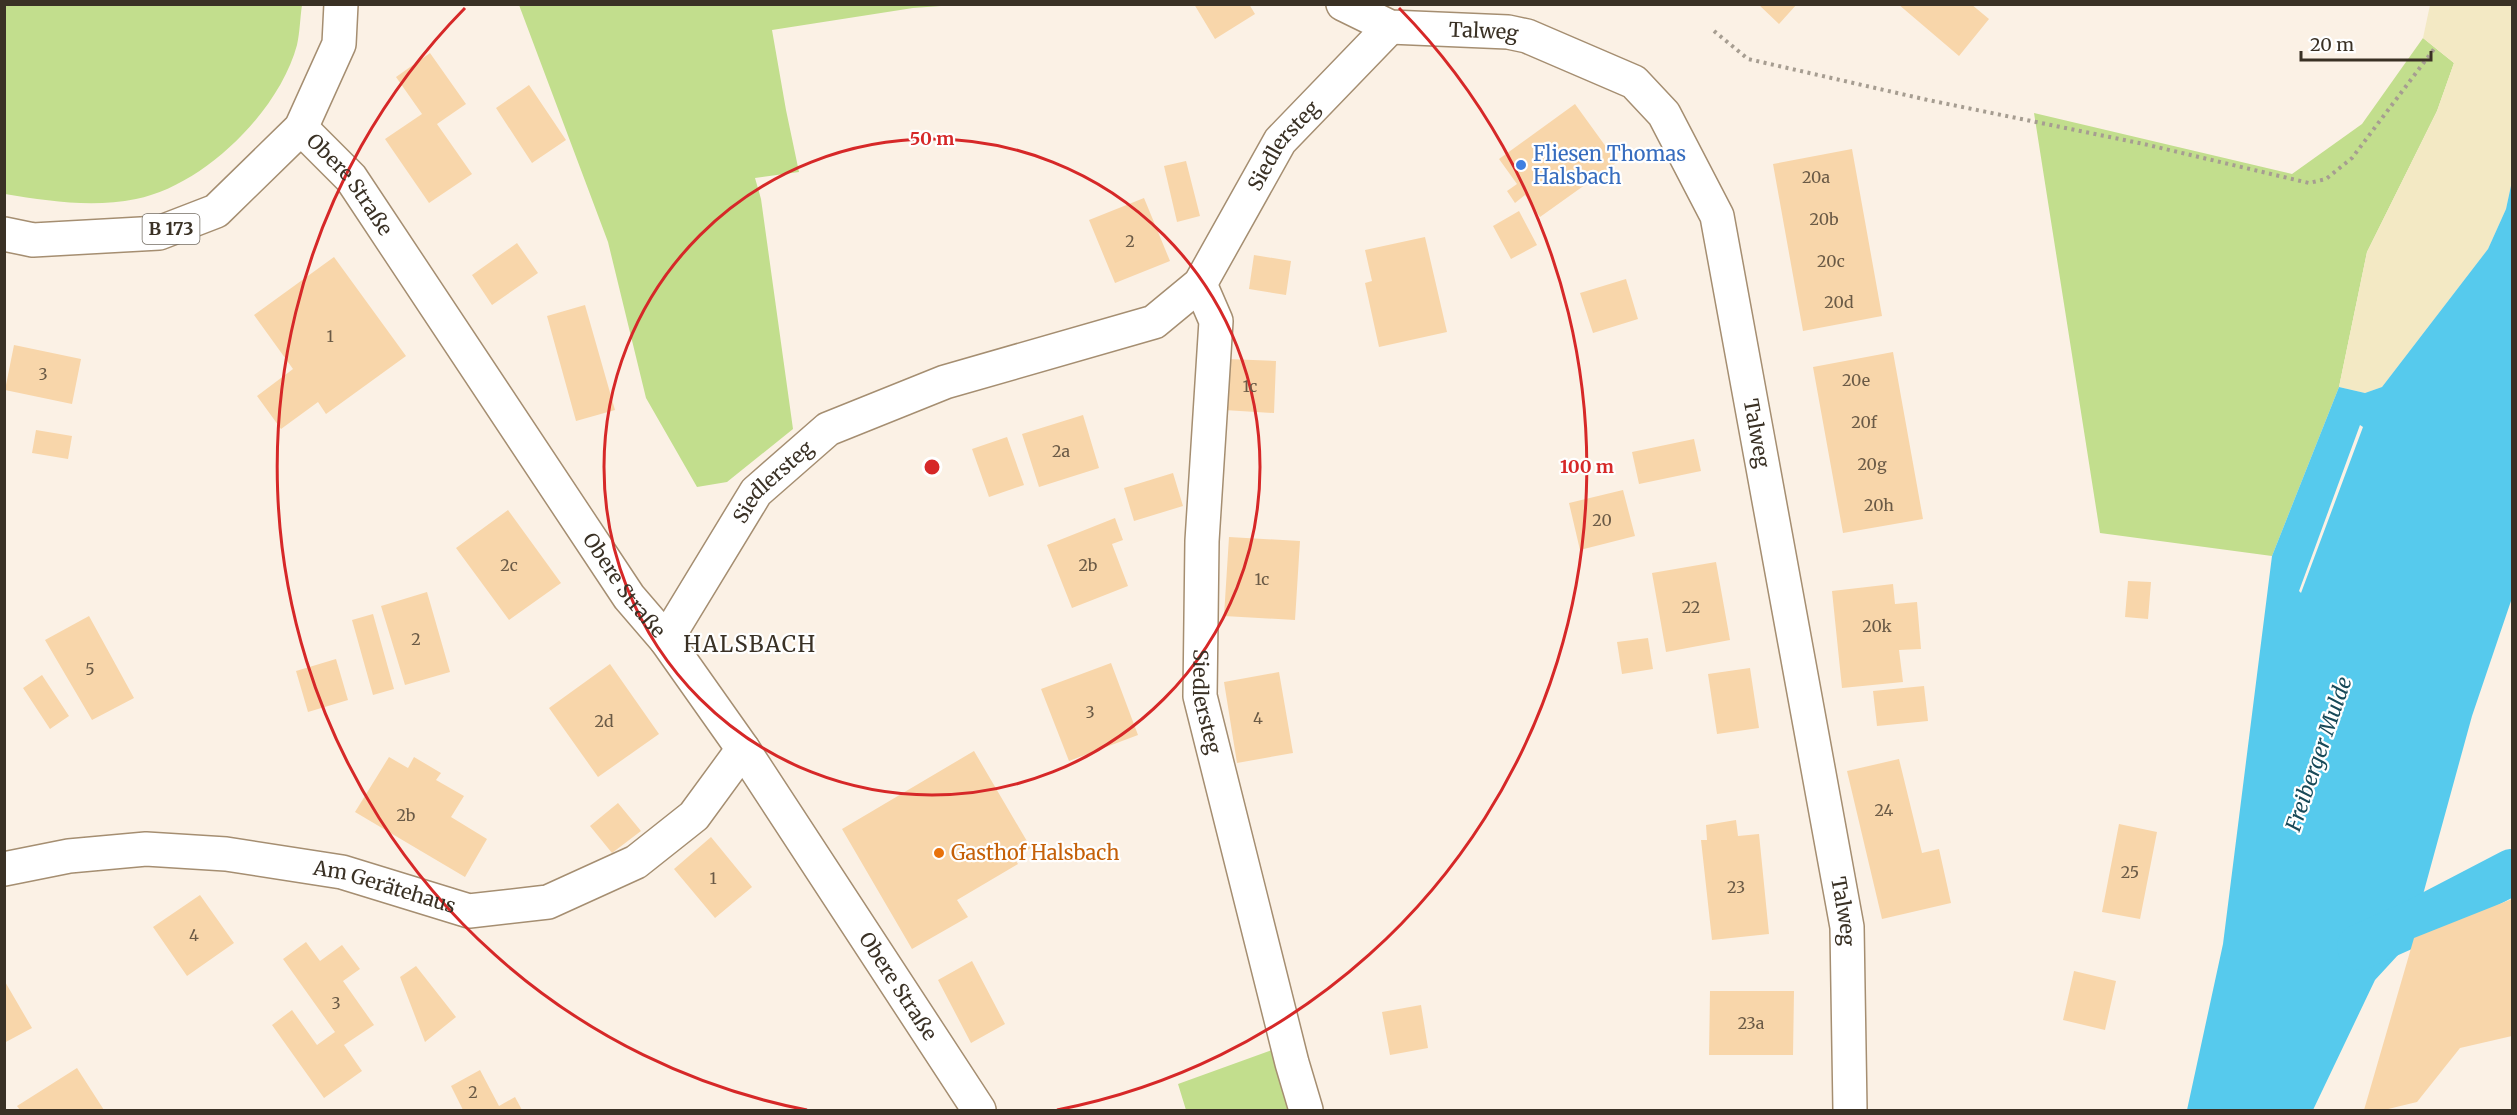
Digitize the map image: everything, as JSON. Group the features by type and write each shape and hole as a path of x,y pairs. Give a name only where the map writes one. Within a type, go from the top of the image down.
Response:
{"street":[{"name":"B 173","path":"4,234 33,240 159,233 216,211 301,128 339,44 341,4"},
{"name":"Talweg","path":"1343,4 1390,27 1508,32 1527,36 1634,82 1664,114 1717,216 1847,927 1850,1110"},
{"name":"Siedlersteg","path":"666,640 756,492 828,429 945,382 1154,322 1200,284 1280,141 1390,27"},
{"name":"Obere Straße","path":"301,128 351,178 629,597 666,640 743,749 979,1110"},
{"name":"Siedlersteg","path":"1200,284 1216,321 1202,541 1200,696 1292,1063 1306,1110"},
{"name":"Am Gerätehaus","path":"4,869 69,856 156,849 226,854 342,872 469,911 548,903 636,862 694,816 743,749"}],"path":[{"path":"1714,31 1748,59 1928,100 2144,144 2309,183 2326,179 2352,158 2434,49"}],"green space":[{"path":"4,5 302,5 297,45 288,70 274,96 235,142 187,179 161,191 120,202 87,203 5,194"},
{"path":"519,5 955,5 913,8 772,30 799,172 755,178 761,199 793,429 727,482 697,487 646,398 608,242"},
{"path":"2423,38 2454,63 2437,111 2367,252 2339,387 2272,556 2100,533 2034,113 2292,174 2362,124"},
{"path":"1272,1050 1291,1110 1186,1110 1178,1084"}],"sand":[{"path":"2430,5 2512,5 2512,181 2506,209 2488,249 2382,387 2365,393 2339,387 2367,252 2437,111 2454,63 2423,38"}],"water":[{"name":"Freiberger Mulde","path":"2512,181 2512,598 2472,716 2410,942 2375,980 2313,1110 2187,1110 2223,944 2272,556 2339,387 2365,393 2382,387 2488,249 2506,209","holes":["2360,425 2363,427 2301,593 2299,591"]}],"building":[{"path":"1194,4 1249,4 1255,14 1215,39"},
{"path":"1758,4 1797,4 1779,24"},
{"path":"1898,4 1971,4 1989,19 1959,56"},
{"path":"430,53 466,104 437,124 472,174 429,203 385,139 422,114 396,77"},
{"path":"529,85 566,140 532,163 496,108"},
{"path":"1575,104 1617,162 1540,217 1525,195 1515,203 1507,191 1517,184 1499,159"},
{"path":"1852,149 1882,316 1803,331 1773,164"},
{"path":"1186,161 1200,216 1177,222 1164,166"},
{"path":"1144,198 1170,261 1115,283 1089,220"},
{"path":"1519,211 1537,245 1511,259 1493,226"},
{"path":"1425,237 1447,332 1379,347 1365,283 1372,281 1365,250"},
{"path":"517,243 538,273 492,305 472,275"},
{"path":"1254,255 1291,261 1286,295 1249,289"},
{"path":"334,257 406,356 326,414 318,402 281,429 257,396 293,369 254,315"},
{"path":"1626,279 1638,319 1593,333 1580,293"},
{"path":"585,305 615,410 576,421 547,316"},
{"path":"14,345 81,359 72,404 5,390"},
{"path":"1893,352 1923,519 1843,533 1813,367"},
{"path":"1227,359 1276,361 1274,413 1224,410"},
{"path":"1083,415 1099,468 1039,487 1022,434"},
{"path":"36,430 72,436 68,459 32,453"},
{"path":"1007,437 1024,485 989,497 972,449"},
{"path":"1694,439 1701,471 1639,484 1632,452"},
{"path":"1173,473 1183,506 1134,521 1124,488"},
{"path":"1623,490 1635,536 1580,550 1569,503"},
{"path":"508,510 561,583 509,620 456,548"},
{"path":"1115,518 1123,540 1112,544 1128,586 1072,608 1047,545"},
{"path":"1229,537 1300,541 1295,620 1224,616"},
{"path":"1716,562 1730,640 1666,652 1652,573"},
{"path":"2128,581 2151,582 2148,619 2125,617"},
{"path":"1893,584 1895,604 1917,602 1921,649 1899,650 1903,682 1842,688 1832,591"},
{"path":"427,592 450,672 405,685 381,606"},
{"path":"373,614 394,689 373,695 352,620"},
{"path":"89,616 134,698 92,720 45,640"},
{"path":"1648,638 1653,669 1622,674 1617,642"},
{"path":"336,659 348,700 308,712 296,671"},
{"path":"1111,663 1138,735 1069,761 1041,689"},
{"path":"610,664 659,734 598,777 549,708"},
{"path":"1750,668 1759,728 1717,734 1708,674"},
{"path":"1279,672 1293,753 1237,763 1224,682"},
{"path":"42,675 69,716 50,729 23,688"},
{"path":"1924,686 1928,721 1877,726 1873,691"},
{"name":"Gasthof Halsbach","path":"974,751 1031,848 1014,858 1018,864 957,900 968,917 912,949 842,829"},
{"path":"389,757 408,768 414,757 441,773 436,780 464,796 451,817 487,839 465,877 355,812"},
{"path":"1899,759 1922,853 1939,849 1951,903 1882,919 1847,771"},
{"path":"618,803 641,831 612,853 590,826"},
{"path":"1736,820 1738,836 1759,834 1769,934 1712,940 1701,840 1707,840 1706,825"},
{"path":"2119,824 2157,832 2140,919 2102,912"},
{"path":"711,837 752,887 715,918 674,869"},
{"path":"200,895 234,943 187,976 153,927"},
{"path":"2512,899 2512,1036 2460,1048 2417,1102 2384,1110 2364,1110 2414,938"},
{"path":"306,942 320,961 342,945 360,969 343,981 374,1025 344,1045 362,1071 324,1098 272,1025 292,1010 317,1045 335,1032 283,959"},
{"path":"972,961 1005,1024 971,1043 938,980"},
{"path":"416,966 456,1017 425,1042 400,977"},
{"path":"2074,971 2116,981 2105,1030 2063,1020"},
{"path":"4,980 32,1028 4,1043"},
{"path":"1710,991 1794,991 1793,1055 1709,1055"},
{"path":"1421,1005 1428,1048 1390,1055 1382,1012"},
{"path":"77,1068 104,1110 20,1110 17,1106"},
{"path":"480,1070 499,1106 515,1097 522,1110 463,1110 451,1086"}],"waterway":[{"path":"2360,947 2416,922 2512,872"}],"place":[{"name":"Fliesen Thomas Halsbach","path":"1521,165"},
{"name":"Gasthof Halsbach","path":"939,853"}],"district":[{"name":"HALSBACH","path":"750,644"}]}
